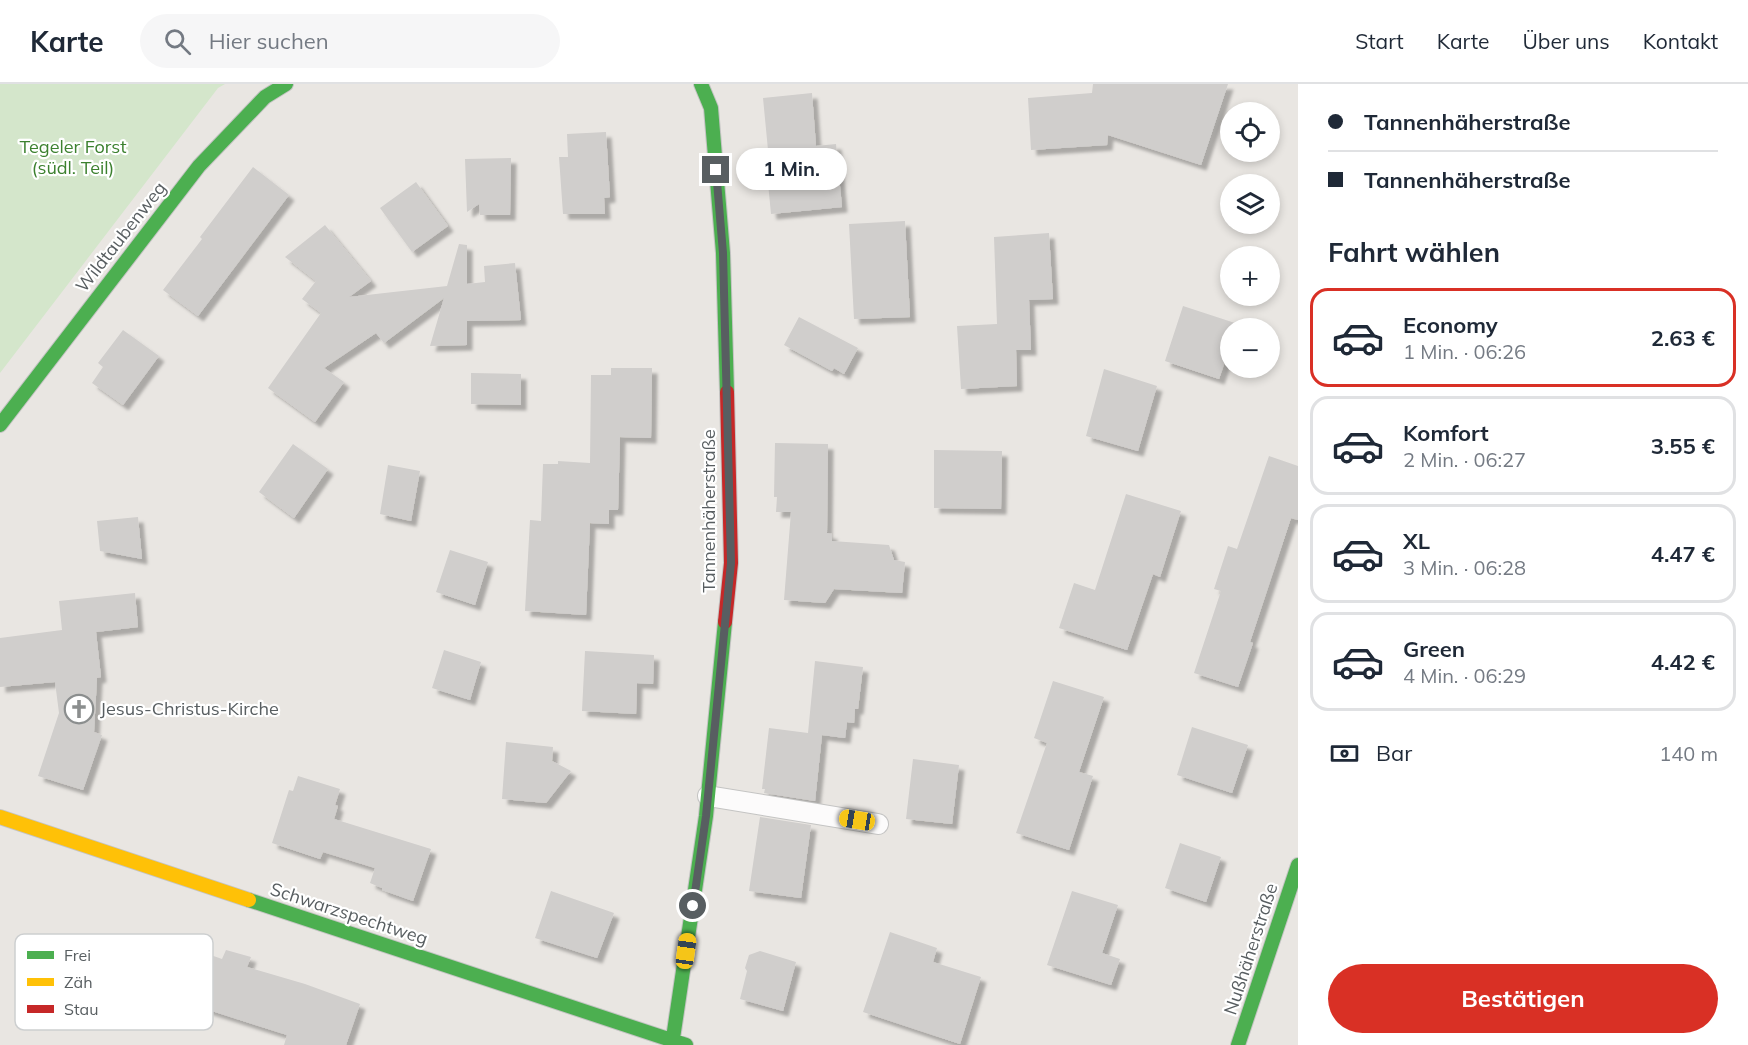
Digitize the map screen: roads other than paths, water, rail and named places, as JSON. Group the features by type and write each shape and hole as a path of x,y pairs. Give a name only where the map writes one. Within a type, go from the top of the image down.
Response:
{"street":[{"name":"Wildtaubenweg","path":"0,425 199,166 265,97 286,84"},
{"name":"Tannenhäherstraße","path":"677,1044 708,796 731,563 723,253 711,108 701,84"},
{"name":"Schwarzspechtweg","path":"0,817 677,1044"},
{"name":"Nußhäherstraße","path":"1238,1045 1298,865"}],"lane":[{"path":"708,796 878,824"}],"place":[{"name":"Jesus-Christus-Kirche","path":"79,709"}],"park label":[{"name":"Tegeler Forst (südl. Teil)","path":"73,157"}]}
